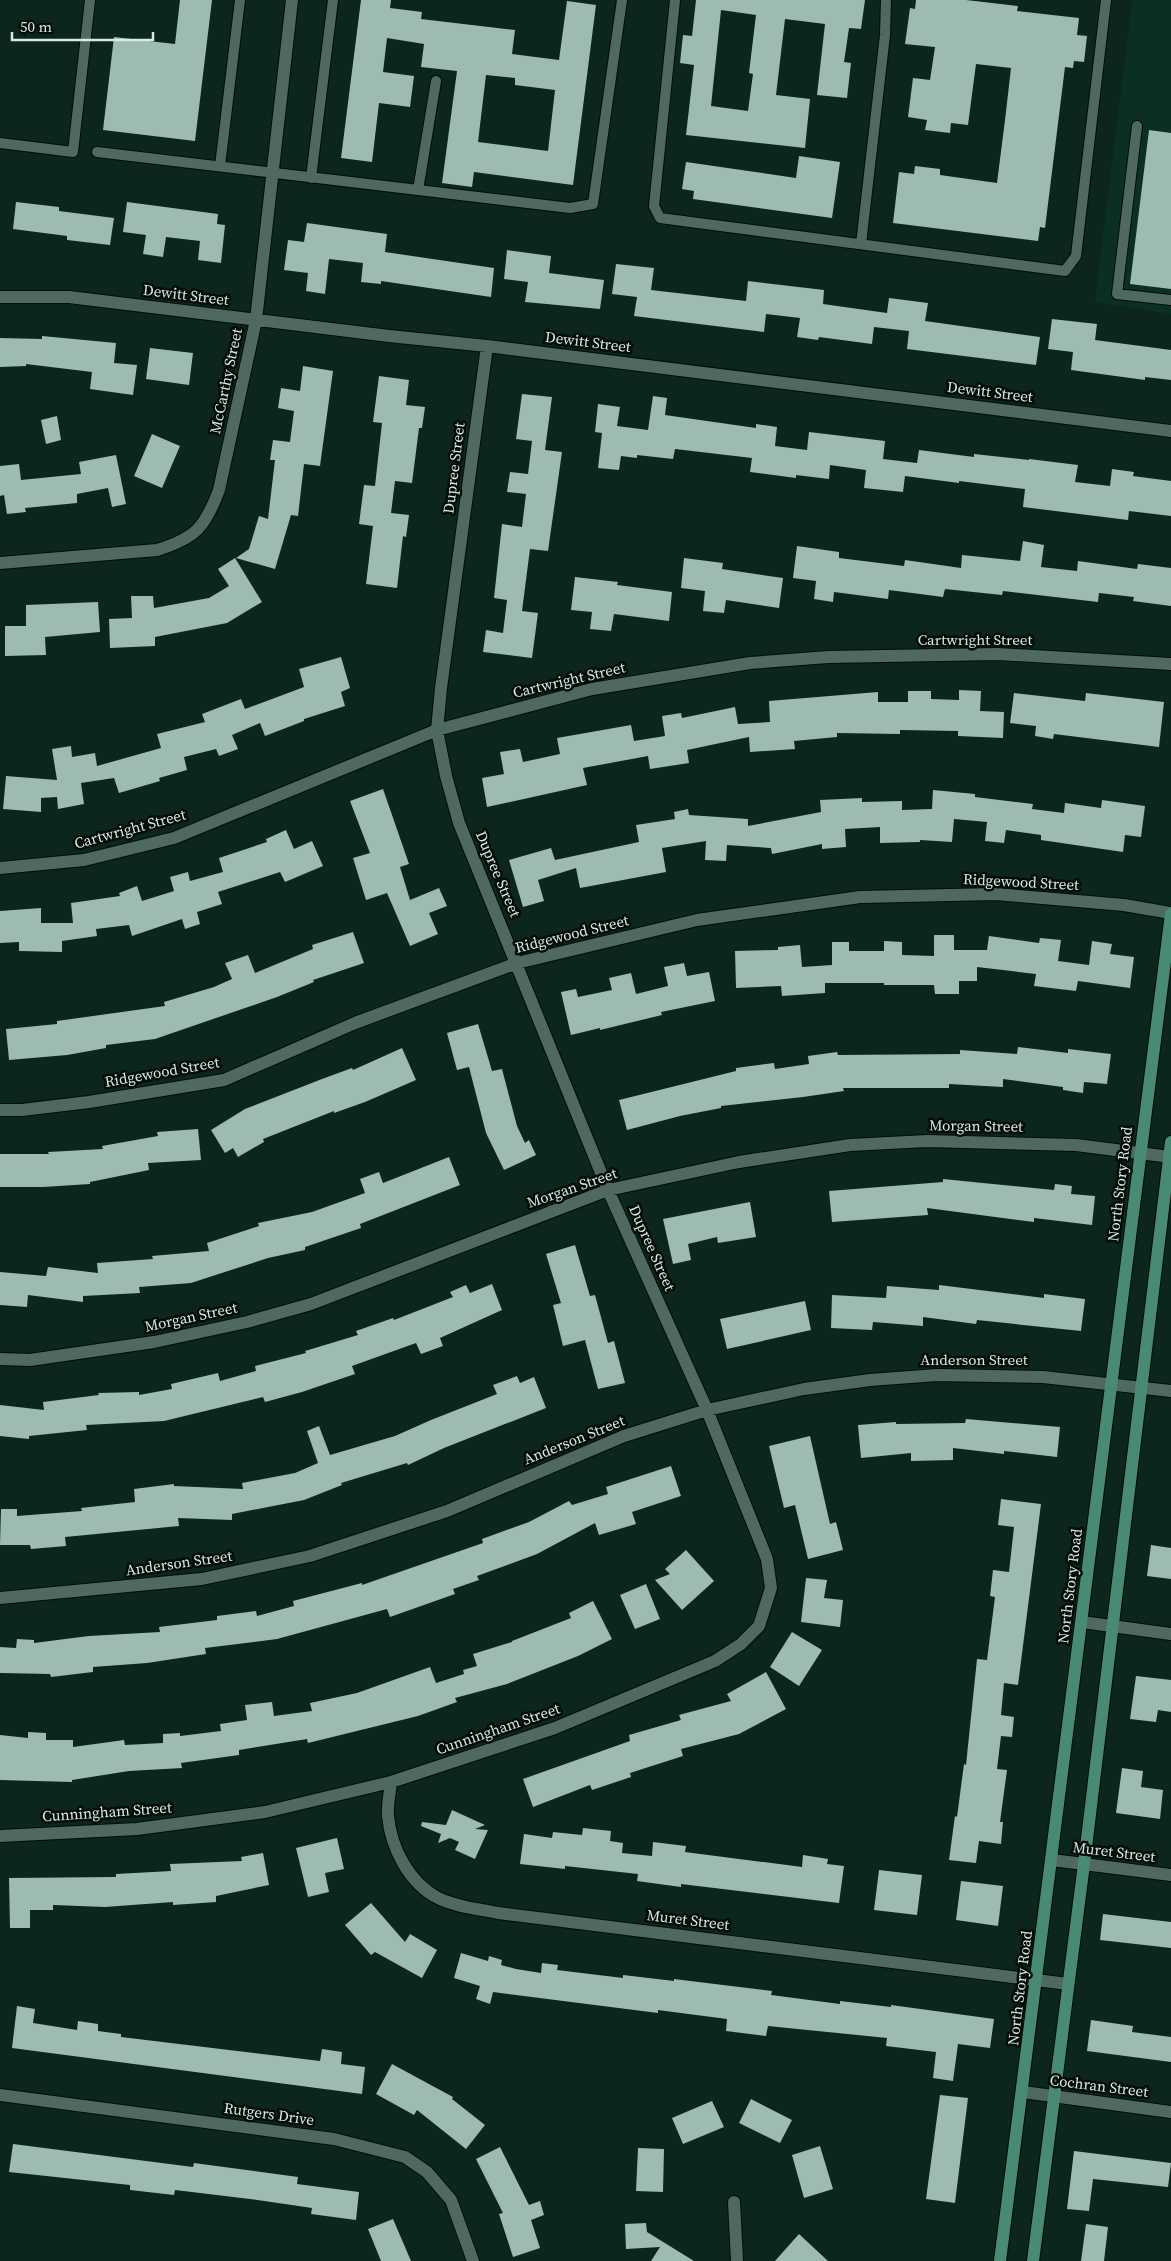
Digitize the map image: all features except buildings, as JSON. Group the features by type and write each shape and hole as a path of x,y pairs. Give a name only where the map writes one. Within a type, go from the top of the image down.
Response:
{"main road":[{"name":"North Story Road","path":"1000,2261 1023,2092 1171,914"},
{"path":"1033,2261 1084,1864 1111,1626 1171,1142"}],"street":[{"name":"McCarthy Street","path":"0,563 157,550 182,542 192,536 212,509 220,490 256,320 292,0"},
{"name":"Dewitt Street","path":"0,297 69,297 487,346 1171,431"},
{"name":"Dupree Street","path":"487,346 437,730 446,776 459,823 608,1190 707,1410"},
{"name":"Cartwright Street","path":"0,868 84,860 174,838 437,730 592,689 760,663 828,657 998,654 1171,664"},
{"name":"Ridgewood Street","path":"0,1110 22,1110 89,1102 224,1080 355,1023 517,963 697,920 860,897 996,894 1124,905 1171,914"},
{"name":"Morgan Street","path":"0,1360 30,1360 154,1342 247,1322 311,1304 608,1190 739,1162 850,1146 946,1142 1076,1145 1170,1157"},
{"name":"Anderson Street","path":"0,1598 202,1579 310,1556 447,1511 624,1436 707,1410 804,1389 870,1380 937,1375 1043,1377 1171,1391"},
{"name":"Cunningham Street","path":"0,1836 137,1829 255,1813 391,1782 555,1728 715,1661 741,1644 759,1626 771,1588 767,1559 707,1410"},
{"path":"1082,1622 1171,1634"},
{"name":"Muret Street","path":"391,1782 388,1815 396,1847 403,1863 421,1886 439,1899 498,1913 1068,1984"},
{"name":"Muret Street","path":"1052,1860 1171,1875"},
{"name":"Cochran Street","path":"1023,2092 1054,2098 1171,2112"},
{"name":"Rutgers Drive","path":"0,2095 334,2139 406,2157 427,2172 451,2200 473,2261"},
{"path":"734,2202 737,2261"}],"lane":[{"path":"0,143 73,152 87,0"},
{"path":"220,166 240,0"},
{"path":"311,178 333,0"},
{"path":"96,152 570,208 593,204 622,0"},
{"path":"675,0 654,206 660,218 1065,271 1076,256 1106,0"},
{"path":"861,244 886,35 886,0"},
{"path":"418,190 436,81"},
{"path":"1137,126 1117,294 1171,300"}],"shaded area":[{"path":"1132,0 1171,0 1171,314 1095,302"}]}
